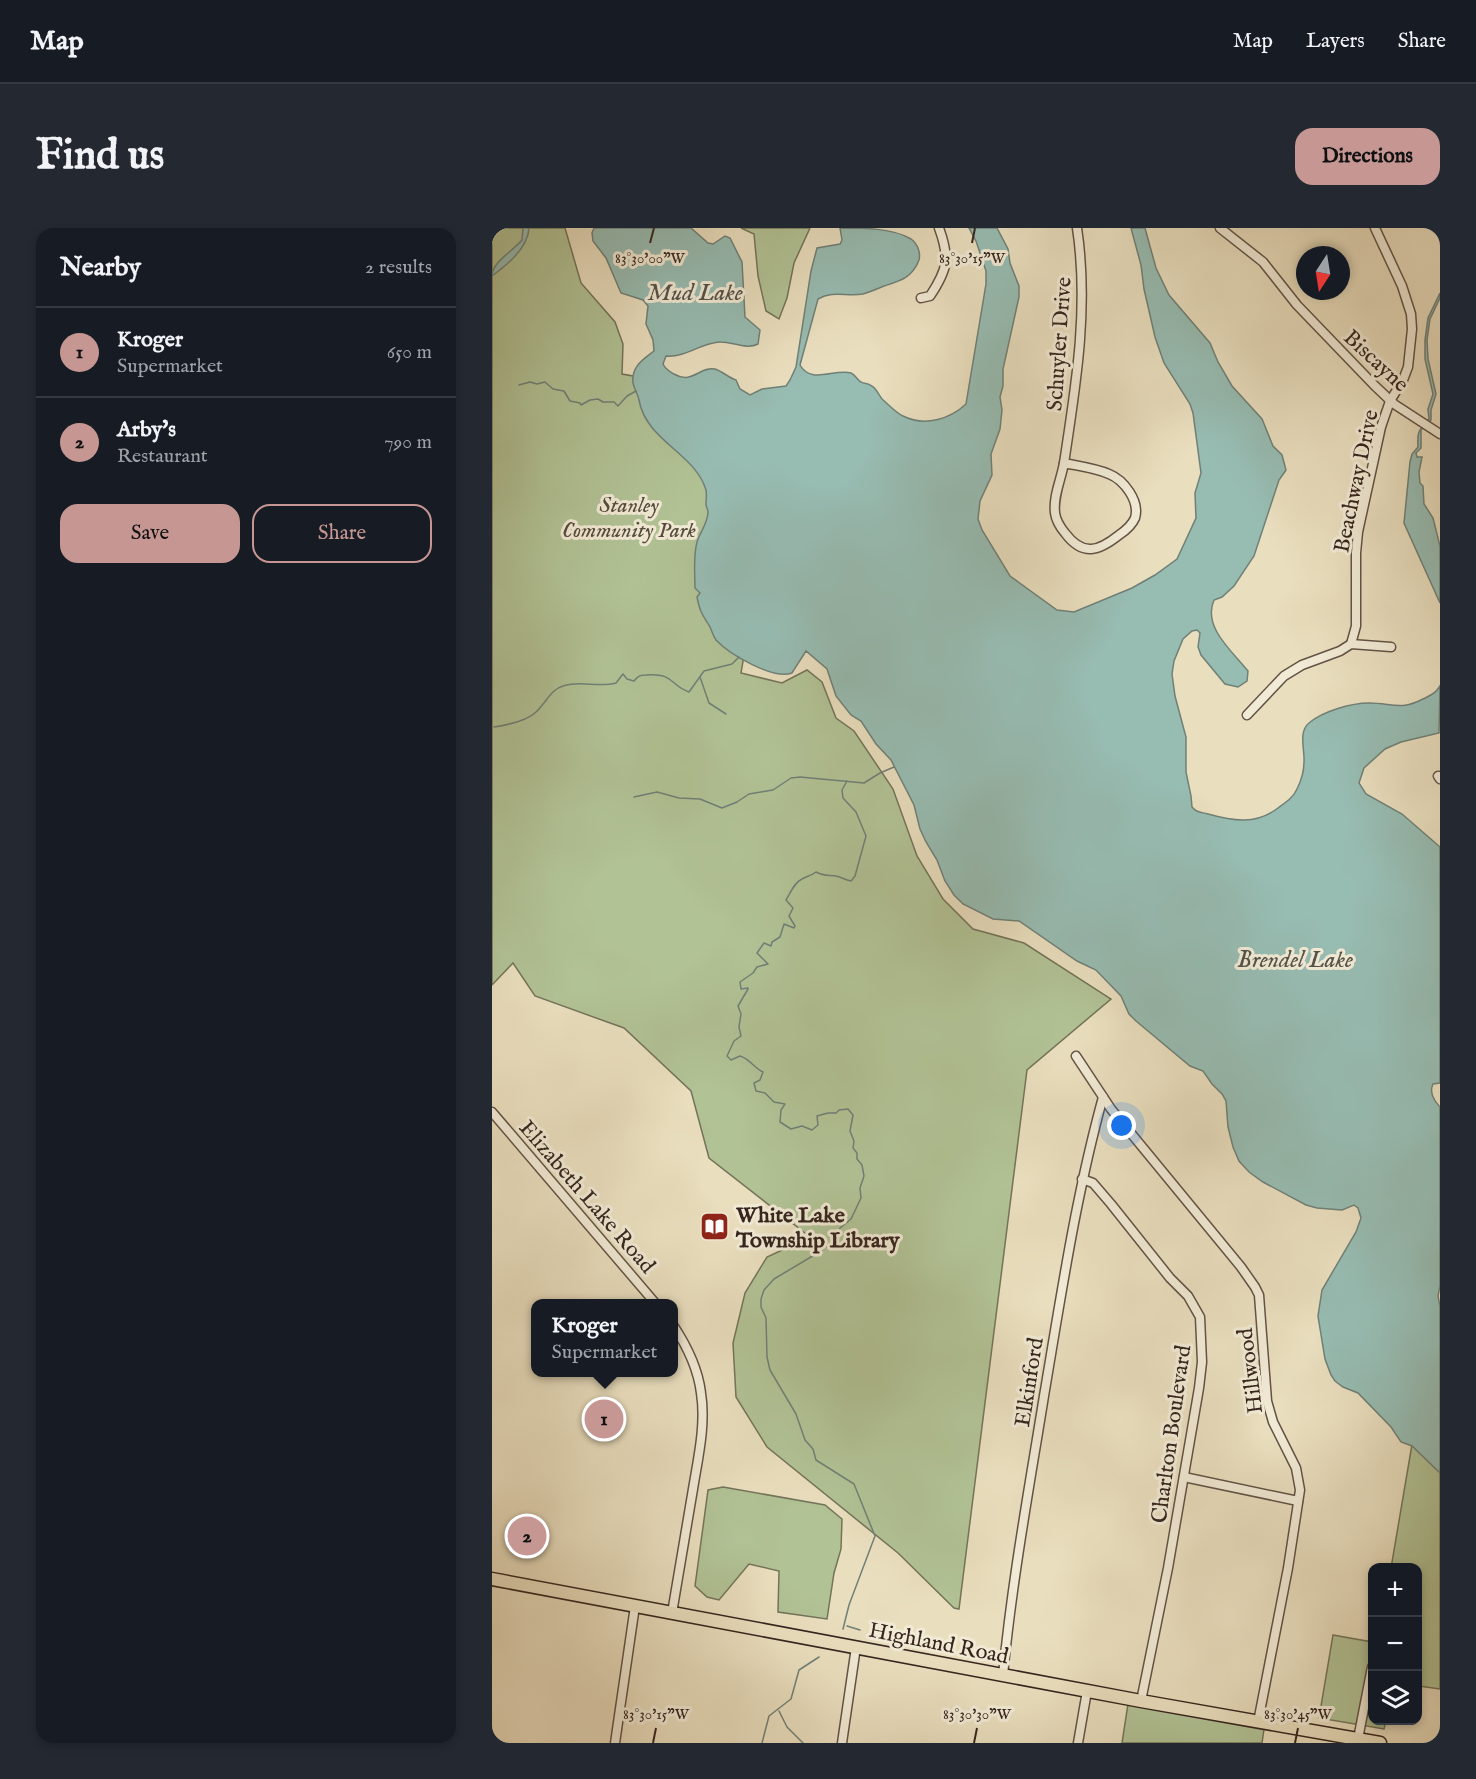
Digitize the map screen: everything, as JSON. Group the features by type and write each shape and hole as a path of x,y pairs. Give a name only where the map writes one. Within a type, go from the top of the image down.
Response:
{"highway":[{"name":"Highland Road","path":"492,1579 1258,1722 1312,1737 1358,1739 1380,1743"}],"street":[{"path":"921,298 930,296 942,278 945,268 947,259 939,228"},
{"name":"Schuyler Drive","path":"1064,463 1110,474 1130,493 1135,507 1134,519 1127,529 1101,548 1091,550 1071,541 1059,526 1055,513 1055,499 1064,463 1078,374 1082,333 1082,258 1077,228"},
{"name":"Biscayne","path":"1220,228 1263,262 1312,322 1390,400 1437,432"},
{"name":"Beachway Drive","path":"1351,644 1356,626 1358,532 1381,427 1390,400 1403,380 1408,367 1412,329 1411,314 1402,286 1375,228"},
{"path":"1247,715 1284,676 1302,665 1340,651 1351,644 1391,647"},
{"name":"Hillwood","path":"1076,1056 1103,1097 1255,1287 1260,1307 1267,1401 1273,1422 1296,1468 1299,1481 1299,1501 1258,1722"},
{"name":"Elkinford","path":"1003,1675 1011,1599 1082,1179 1103,1097"},
{"name":"Elizabeth Lake Road","path":"492,1112 652,1299"},
{"name":"Charlton Boulevard","path":"1082,1179 1093,1183 1111,1204 1170,1278 1188,1296 1200,1317 1202,1362 1184,1477 1141,1701"},
{"path":"672,1613 701,1439 702,1408 700,1384 694,1365 678,1333"},
{"path":"1184,1477 1299,1501"},
{"path":"615,1743 635,1606"},
{"path":"842,1743 846,1703 856,1647"},
{"path":"1358,1739 1371,1671"},
{"path":"1078,1743 1087,1691"}],"green space":[{"name":"Stanley Community Park","path":"492,228 565,228 581,283 615,322 623,344 622,374 787,403 741,673 782,683 807,670 822,682 836,718 854,731 893,789 917,856 943,899 973,929 1024,943 1111,999 1027,1070 959,1609 954,1608 898,1553 767,1447 736,1397 733,1343 745,1293 767,1257 810,1237 709,1158 691,1091 624,1028 535,996 513,963 492,985"},
{"path":"741,228 810,228 794,263 787,298 779,319 766,311 758,276 754,234"},
{"path":"1416,1421 1440,1426 1440,1689 1422,1686 1422,1563 1392,1563"},
{"path":"723,1487 825,1505 842,1519 841,1549 834,1573 827,1619 778,1612 779,1571 749,1564 719,1600 707,1597 695,1586 708,1490"},
{"path":"1333,1635 1368,1641 1368,1725 1385,1725 1384,1729 1319,1718"},
{"path":"1128,1704 1264,1729 1262,1743 1122,1743"}],"water":[{"path":"523,228 529,228 521,249 492,276 499,261 522,240"},
{"name":"Brendel Lake","path":"594,228 691,228 708,243 713,244 725,236 730,238 742,262 745,317 760,330 758,344 749,346 715,342 681,355 666,356 663,364 666,369 680,377 715,369 736,380 740,389 750,395 762,389 786,386 796,367 811,271 817,248 840,244 842,240 840,228 887,231 911,239 918,248 919,260 913,271 905,278 863,294 835,294 818,299 800,365 810,374 851,373 861,382 874,387 882,399 900,415 928,421 952,414 966,404 986,284 986,271 969,228 997,228 1008,249 1010,263 1019,286 1019,297 1003,369 1003,386 1000,397 1002,410 1000,429 991,454 992,475 980,501 978,519 982,530 1010,576 1057,610 1074,612 1132,588 1177,559 1196,518 1195,493 1201,473 1193,413 1190,404 1164,363 1155,337 1141,265 1131,228 1145,228 1156,268 1169,295 1210,343 1232,386 1262,419 1273,446 1282,455 1286,470 1279,480 1254,556 1234,586 1222,597 1214,600 1211,610 1212,620 1221,638 1248,671 1247,681 1238,687 1225,684 1201,655 1198,647 1200,633 1197,630 1192,631 1183,639 1174,661 1172,674 1175,696 1186,737 1186,772 1192,807 1199,812 1235,820 1253,819 1270,813 1289,800 1298,786 1304,765 1303,736 1309,723 1330,711 1354,704 1408,705 1431,695 1440,686 1439,733 1401,742 1385,749 1364,768 1359,783 1366,794 1402,814 1440,847 1440,1083 1433,1084 1432,1093 1440,1107 1440,1286 1438,1296 1440,1306 1440,1473 1412,1446 1401,1442 1391,1427 1358,1393 1335,1381 1325,1359 1318,1316 1322,1290 1356,1232 1361,1218 1358,1208 1354,1205 1342,1210 1306,1205 1249,1172 1239,1161 1233,1147 1228,1127 1226,1101 1222,1094 1203,1071 1190,1066 1136,1021 1129,1014 1121,996 1096,970 1077,961 1019,921 993,919 963,904 954,895 926,842 914,805 891,760 876,744 861,721 851,715 836,696 827,669 806,651 792,673 774,673 741,658 716,640 700,610 697,597 700,593 695,588 696,548 708,516 706,490 692,466 660,437 643,414 633,377 639,364 654,351 653,340 646,324 648,306 643,300 621,293 606,258 593,241"},
{"path":"1440,293 1430,319 1427,340 1428,359 1436,394 1431,410 1431,420 1421,430 1421,448 1416,453 1417,457 1422,457 1419,472 1424,504 1433,518 1440,546 1440,603 1404,523 1410,462 1412,454 1418,447 1419,431 1429,419 1428,409 1433,394 1425,359 1425,340 1428,318"}],"waterway":[{"path":"519,385 545,382 553,389 564,391 570,401 581,405 598,399 603,402 614,402 618,406 627,396 636,391"},
{"path":"494,727 527,718 539,709 552,693 563,686 616,683 623,674 627,679 634,681 641,676 655,675 667,678 689,692 704,671 732,664 739,657"},
{"path":"700,677 709,703 726,714"},
{"path":"634,797 657,792 679,798 700,799 722,808 749,794 773,790 791,778 864,783 894,767"},
{"path":"843,1629 849,1605 875,1536 854,1484 816,1460 813,1449 805,1440 796,1414 770,1370 767,1357 766,1318 761,1307 761,1299 764,1290 774,1279 821,1251 835,1240 840,1228 851,1219 861,1198 860,1188 864,1176 862,1165 853,1148 854,1141 850,1131 853,1115 848,1109 839,1110 836,1113 817,1116 818,1125 812,1130 802,1126 791,1129 780,1122 781,1110 785,1104 774,1102 765,1093 756,1091 754,1083 760,1080 763,1072 743,1057 731,1060 727,1056 734,1041 741,1036 739,1027 741,1014 738,1006 748,988 741,989 740,982 753,973 757,967 768,964 757,953 764,943 771,946 772,942 780,937 784,924 794,928 789,916 793,908 786,900 795,885 816,872 851,881 855,876 866,836 856,812 843,798 842,790 847,781"},
{"path":"847,1626 860,1630"},
{"path":"762,1743 769,1716 791,1699 799,1670 819,1657"},
{"path":"779,1711 787,1727 803,1743"}],"place":[{"name":"White Lake Township Library","path":"715,1227"},
{"name":"Kroger","path":"604,1419"},
{"name":"Arby's","path":"527,1536"}],"water label":[{"name":"Mud Lake","path":"695,292"}]}
